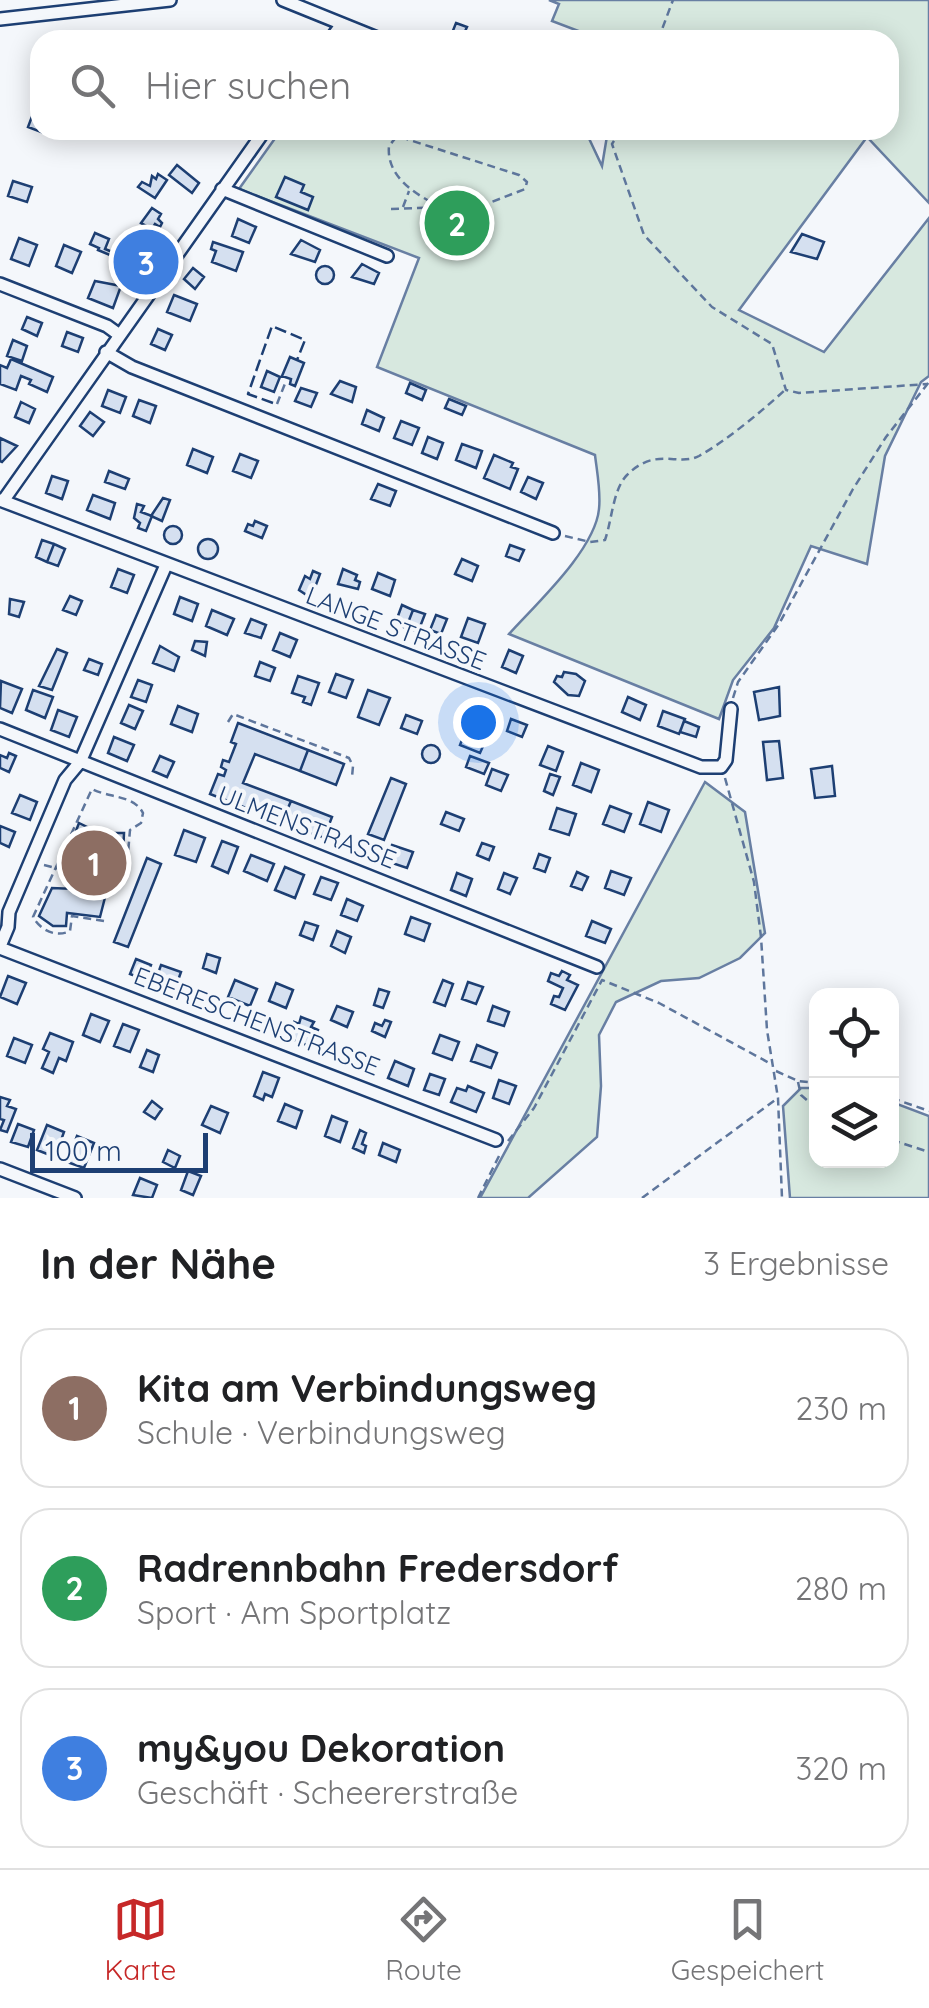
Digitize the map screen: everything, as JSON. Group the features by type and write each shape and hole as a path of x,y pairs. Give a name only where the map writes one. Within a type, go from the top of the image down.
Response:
{"street":[{"path":"0,20 170,0"},
{"path":"283,0 357,30"},
{"path":"338,30 342,24"},
{"path":"1,500 258,140"},
{"path":"222,189 387,256"},
{"path":"0,284 118,334"},
{"path":"106,352 149,374 554,533"},
{"name":"LANGE STRASSE","path":"1,500 700,767 721,768"},
{"path":"0,947 8,928 9,912 65,780 80,762 166,565"},
{"path":"721,768 726,760 731,709"},
{"name":"ULMENSTRASSE","path":"0,729 600,973"},
{"name":"EBERESCHENSTRASSE","path":"0,947 496,1140"},
{"path":"0,1169 75,1198"}],"path":[{"path":"662,30 673,0"},
{"path":"394,140 388,154 392,166 410,190 441,207"},
{"path":"391,208 441,207 466,212 525,189 527,182 503,169 410,140"},
{"path":"614,140 612,144 644,235 712,308 772,344 786,390"},
{"path":"403,208 410,190"},
{"path":"276,404 286,382"},
{"path":"554,533 590,542 604,540 614,515 616,492 628,474 656,457 695,458 786,390 799,393 928,383"},
{"path":"731,709 738,682 779,624 854,490 886,438 928,383"},
{"path":"228,722 233,714 349,758 352,777"},
{"path":"721,768 754,882 762,937 767,1030 778,1098 782,1198"},
{"path":"104,921 72,916 70,931 59,934 47,931 32,917 89,790 132,802 143,813 141,823 130,830 126,876 114,880 109,897"},
{"path":"40,863 76,874"},
{"path":"478,1198 506,1144 534,1108 600,973 798,1082 809,1083"},
{"path":"798,1082 801,1096 809,1102"},
{"path":"642,1198 778,1098"},
{"path":"899,1100 929,1110"},
{"path":"899,1142 929,1152"}],"shaded area":[{"path":"549,0 929,0 929,203 870,140 899,140 899,30 576,30 552,21 559,4"},
{"path":"274,140 590,140 602,166 606,140 865,140 739,310 824,352 929,218 929,376 921,382 885,456 867,564 811,546 774,628 733,680 719,719 509,634 563,576 587,542 599,509 595,455 377,367 419,258 239,189"},
{"path":"705,782 745,812 765,933 740,958 699,978 661,981 616,1002 599,1035 597,1137 528,1198 480,1198"},
{"path":"801,1088 809,1088 809,1168 899,1168 899,1105 929,1116 929,1198 790,1198 783,1106"}],"building":[{"path":"456,23 467,27 466,30 453,30"},
{"path":"177,165 199,183 192,193 169,175"},
{"path":"158,174 167,180 155,198 138,187 142,182 150,186 152,176 156,179"},
{"path":"285,177 304,185 301,192 313,197 308,210 276,197"},
{"path":"13,181 32,187 27,202 8,196"},
{"path":"152,208 161,214 158,219 162,223 152,229 141,223"},
{"path":"238,219 256,227 249,243 232,236"},
{"path":"95,233 109,239 105,249 115,253 117,247 130,248 128,252 140,257 136,266 90,244"},
{"path":"802,234 824,242 817,259 791,252"},
{"path":"19,238 37,245 29,266 11,259"},
{"path":"301,240 320,250 315,262 291,254"},
{"path":"213,242 243,252 236,271 212,262 216,251 211,249"},
{"path":"64,245 81,252 72,273 56,266"},
{"path":"362,264 379,273 374,284 352,277"},
{"path":"325,266 334,275 325,284 316,275"},
{"path":"193,268 204,277 195,289 184,279"},
{"path":"95,281 121,286 113,308 88,298"},
{"path":"174,295 197,304 190,321 167,312"},
{"path":"27,317 42,323 37,336 22,329"},
{"path":"158,329 172,335 165,350 151,344"},
{"path":"67,332 83,338 78,352 62,346"},
{"path":"13,340 27,346 22,361 7,356"},
{"path":"290,357 304,363 295,386 290,384 291,379 282,376"},
{"path":"11,359 53,377 47,392 21,376 16,390 0,384 0,365 7,368"},
{"path":"267,371 280,377 274,392 261,387"},
{"path":"340,381 356,387 352,402 331,394"},
{"path":"410,383 426,390 422,400 406,393"},
{"path":"301,388 317,393 311,407 295,401"},
{"path":"108,390 126,397 120,413 102,406"},
{"path":"449,399 466,406 462,415 445,408"},
{"path":"139,400 156,406 150,423 133,416"},
{"path":"21,402 35,409 29,423 15,417"},
{"path":"367,410 384,418 379,431 362,424"},
{"path":"90,412 104,422 93,436 80,426"},
{"path":"401,421 419,428 412,445 394,438"},
{"path":"428,437 443,443 437,459 422,453"},
{"path":"0,438 17,446 2,462 0,461"},
{"path":"462,444 482,451 476,468 456,460"},
{"path":"193,449 213,457 207,473 187,465"},
{"path":"240,454 258,461 251,478 233,471"},
{"path":"494,455 518,469 510,489 484,478"},
{"path":"109,471 129,479 125,489 105,482"},
{"path":"52,476 68,481 62,499 46,493"},
{"path":"528,477 543,483 536,499 521,492"},
{"path":"378,484 396,491 390,506 371,499"},
{"path":"93,495 115,503 110,519 87,510"},
{"path":"163,498 170,500 162,521 151,516"},
{"path":"137,504 144,506 141,512 152,516 146,531 138,528 140,523 134,518"},
{"path":"255,521 267,526 262,538 245,531"},
{"path":"173,526 180,528 180,542 173,544 166,542 164,535 166,528"},
{"path":"208,539 218,549 208,559 198,549"},
{"path":"42,540 54,544 47,562 36,557"},
{"path":"54,544 65,549 58,566 47,562"},
{"path":"510,545 524,550 519,561 506,556"},
{"path":"462,559 478,566 472,581 455,574"},
{"path":"118,569 134,575 127,593 111,587"},
{"path":"343,569 357,575 358,589 338,584"},
{"path":"313,571 320,574 311,598 299,590 305,576 310,579"},
{"path":"378,573 395,580 390,596 372,589"},
{"path":"70,596 82,601 76,615 63,610"},
{"path":"180,597 198,604 192,621 174,614"},
{"path":"10,599 24,602 19,617 9,614"},
{"path":"402,605 413,610 406,628 395,624"},
{"path":"212,610 234,619 227,635 206,626"},
{"path":"413,610 425,614 418,632 406,628"},
{"path":"436,615 447,619 441,634 430,630"},
{"path":"468,618 485,624 478,643 461,637"},
{"path":"251,619 266,625 261,638 245,633"},
{"path":"280,633 297,640 290,657 273,650"},
{"path":"195,641 207,642 205,656 192,650"},
{"path":"160,646 179,657 174,671 153,663"},
{"path":"57,649 67,653 52,690 39,686"},
{"path":"509,650 523,656 516,673 502,667"},
{"path":"89,659 102,664 98,675 84,670"},
{"path":"260,662 275,668 270,681 255,676"},
{"path":"564,672 585,681 579,696 568,695 554,682"},
{"path":"336,674 353,680 346,698 329,692"},
{"path":"298,676 319,683 311,705 303,702 305,697 292,693"},
{"path":"138,680 152,685 146,702 131,697"},
{"path":"1,681 22,689 12,713 0,708"},
{"path":"779,687 780,716 759,720 754,692"},
{"path":"33,690 53,697 45,718 26,710"},
{"path":"368,690 390,698 379,725 358,717"},
{"path":"628,697 646,705 640,720 622,712"},
{"path":"129,705 143,711 135,729 121,723"},
{"path":"178,706 198,714 192,732 171,724"},
{"path":"58,710 77,717 69,737 51,730"},
{"path":"663,711 685,719 679,734 658,726"},
{"path":"406,715 422,721 417,734 401,728"},
{"path":"470,719 484,724 477,741 484,744 480,753 460,745"},
{"path":"511,719 527,725 522,737 507,731"},
{"path":"684,721 699,727 696,737 680,732"},
{"path":"238,723 308,750 300,771 255,754 243,783 291,801 282,822 210,794 218,774 224,776 226,770 221,767 223,760 229,762 236,744 231,742"},
{"path":"114,737 134,745 127,761 108,753"},
{"path":"779,741 783,778 767,780 763,742"},
{"path":"431,745 440,754 431,763 422,754"},
{"path":"548,746 563,752 556,771 540,765"},
{"path":"308,750 344,764 336,785 300,771"},
{"path":"9,753 16,756 9,772 0,768 0,755 7,758"},
{"path":"160,756 174,762 167,777 153,771"},
{"path":"470,756 489,763 484,774 466,767"},
{"path":"581,763 599,770 591,792 573,785"},
{"path":"832,766 835,796 815,798 811,769"},
{"path":"492,769 508,775 501,791 486,785"},
{"path":"550,774 560,777 553,795 544,791"},
{"path":"391,778 406,784 384,840 368,834"},
{"path":"20,795 37,802 30,820 12,813"},
{"path":"291,801 332,817 324,838 282,822"},
{"path":"648,802 669,810 661,832 640,824"},
{"path":"610,806 631,814 624,832 603,824"},
{"path":"557,808 576,814 569,835 550,829"},
{"path":"446,812 464,819 459,831 441,824"},
{"path":"79,823 100,838 113,840 113,833 124,833 122,875 111,874 100,917 67,913 66,926 53,926 39,916 52,888 76,889 82,877 84,867 65,859"},
{"path":"0,826 15,832 9,847 0,843"},
{"path":"184,830 205,838 196,862 175,855"},
{"path":"222,841 238,847 228,873 212,866"},
{"path":"482,843 494,847 489,860 477,855"},
{"path":"392,845 413,852 407,868 386,861"},
{"path":"539,854 550,858 545,872 534,868"},
{"path":"251,855 274,864 267,881 244,871"},
{"path":"147,858 161,864 128,947 114,942"},
{"path":"285,867 304,875 295,898 275,890"},
{"path":"611,871 631,878 624,895 605,888"},
{"path":"577,872 588,877 582,890 571,886"},
{"path":"457,873 472,879 466,896 451,890"},
{"path":"504,873 517,878 510,894 498,889"},
{"path":"321,877 338,883 331,900 314,894"},
{"path":"347,899 363,906 357,921 341,915"},
{"path":"411,917 430,924 424,941 405,934"},
{"path":"592,921 611,929 605,943 586,936"},
{"path":"305,922 318,926 313,940 300,935"},
{"path":"337,931 351,937 345,953 331,946"},
{"path":"207,954 220,958 216,973 203,968"},
{"path":"136,959 151,965 145,980 130,974"},
{"path":"161,965 181,972 175,989 155,982"},
{"path":"562,971 570,975 567,980 578,985 565,1010 551,1004 563,988 548,981 551,973 559,976"},
{"path":"8,976 26,983 17,1004 0,997"},
{"path":"235,980 257,989 250,1006 228,997"},
{"path":"443,980 453,984 445,1006 434,1002"},
{"path":"468,982 483,987 476,1004 462,999"},
{"path":"276,983 293,990 286,1008 269,1001"},
{"path":"379,989 389,992 383,1008 374,1005"},
{"path":"337,1006 353,1012 347,1027 331,1020"},
{"path":"493,1006 509,1012 504,1026 488,1021"},
{"path":"91,1014 109,1021 100,1042 83,1035"},
{"path":"301,1017 314,1022 311,1027 318,1030 312,1047 288,1038 294,1022 299,1024"},
{"path":"385,1020 391,1022 385,1037 372,1031 375,1023 382,1026"},
{"path":"123,1024 139,1030 130,1052 114,1046"},
{"path":"50,1033 73,1042 66,1061 59,1058 53,1073 42,1068 49,1052 43,1049"},
{"path":"440,1035 459,1042 452,1060 433,1053"},
{"path":"14,1038 32,1045 25,1063 7,1056"},
{"path":"477,1045 497,1053 491,1068 471,1061"},
{"path":"147,1050 159,1055 153,1072 140,1067"},
{"path":"395,1061 414,1069 408,1086 388,1078"},
{"path":"263,1072 279,1078 272,1097 265,1094 263,1100 254,1096"},
{"path":"430,1074 445,1079 439,1095 424,1090"},
{"path":"499,1080 516,1086 509,1104 493,1098"},
{"path":"468,1086 484,1093 476,1112 451,1102 457,1088 466,1091"},
{"path":"0,1097 10,1100 7,1106 16,1109 7,1132 0,1130 4,1120 0,1119"},
{"path":"152,1101 162,1109 155,1119 144,1112"},
{"path":"285,1104 302,1111 296,1128 278,1121"},
{"path":"211,1106 228,1113 220,1133 202,1125"},
{"path":"332,1116 347,1122 340,1142 325,1136"},
{"path":"18,1124 34,1130 28,1147 11,1142"},
{"path":"47,1125 64,1132 55,1157 37,1150"},
{"path":"360,1130 366,1133 364,1153 353,1148"},
{"path":"77,1136 94,1143 84,1168 67,1162"},
{"path":"383,1143 400,1150 396,1162 379,1155"},
{"path":"168,1150 180,1156 175,1168 163,1162"},
{"path":"188,1171 201,1176 193,1195 181,1190"},
{"path":"140,1178 157,1185 152,1198 133,1195"}],"fence":[{"path":"273,403 248,394 272,326 305,340 297,360"}],"place":[{"name":"Radrennbahn Fredersdorf","path":"457,223"},
{"name":"my&you Dekoration","path":"146,262"},
{"name":"Kita am Verbindungsweg","path":"94,863"}]}
